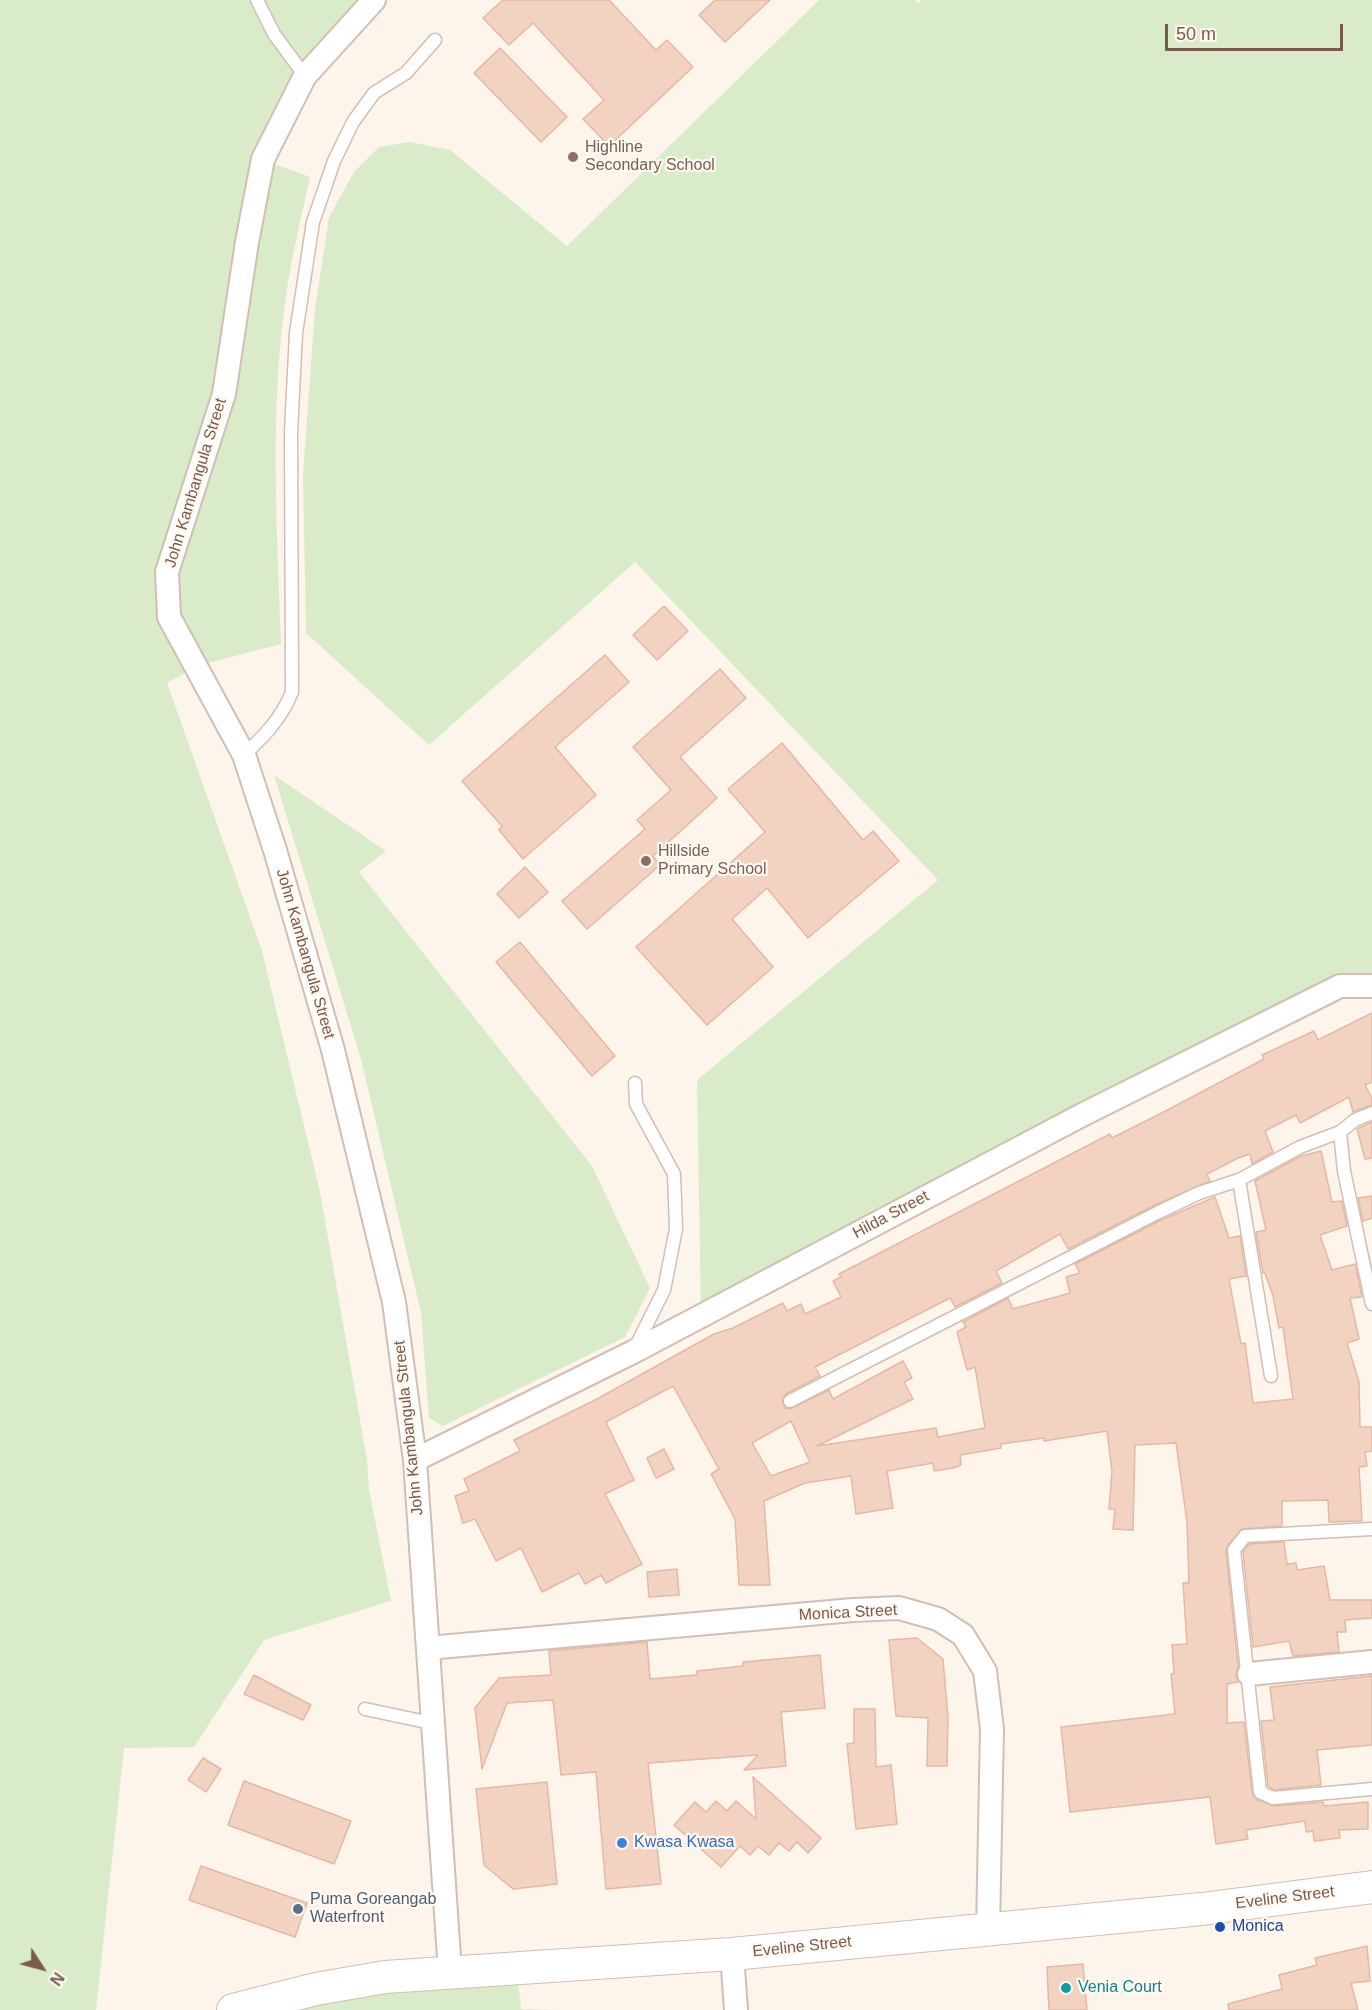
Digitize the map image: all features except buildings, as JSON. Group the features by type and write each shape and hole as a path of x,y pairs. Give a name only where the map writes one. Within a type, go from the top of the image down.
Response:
{"street":[{"name":"John Kambangula Street","path":"374,0 305,76 263,159 247,242 224,394 167,572 169,617 244,755 288,894 363,1169 394,1302 415,1460 431,1723 450,1972"},
{"name":"Hilda Street","path":"415,1460 633,1352 1082,1114 1340,986 1372,986"},
{"name":"Monica Street","path":"428,1648 853,1610 899,1608 938,1619 963,1635 985,1671 992,1729 988,1929"},
{"path":"1249,1674 1372,1662"},
{"name":"Eveline Street","path":"233,2010 316,1989 386,1977 732,1954 1202,1909 1372,1887"},
{"path":"732,1954 736,2010"}],"lane":[{"path":"257,0 274,34 305,76"},
{"path":"244,755 271,730 285,710 292,692 291,432 296,333 313,222 334,161 353,122 374,93 406,73 435,40"},
{"path":"633,1352 664,1290 676,1229 674,1174 636,1104 635,1083"},
{"path":"790,1401 1156,1213 1199,1192 1239,1180 1300,1147 1340,1132 1355,1120 1372,1113"},
{"path":"1340,1132 1344,1171 1372,1304"},
{"path":"1239,1180 1271,1376"},
{"path":"1372,1529 1245,1536 1234,1550 1260,1792 1273,1798 1372,1789"},
{"path":"365,1709 431,1723"}],"green space":[{"path":"0,0 374,0 355,18 264,160 310,177 287,289 278,377 276,511 281,644 197,666 167,683 262,951 320,1192 367,1460 369,1489 391,1601 264,1640 194,1747 124,1748 96,2010 0,2010"},
{"path":"819,0 915,0 918,3 921,0 1372,0 1372,984 1340,987 701,1315 697,1080 938,880 635,562 429,745 306,633 303,474 315,309 329,217 354,172 379,147 410,142 450,150 567,246"},
{"path":"274,775 386,851 359,872 592,1166 650,1288 625,1337 443,1426 429,1418 421,1313 361,1059"},
{"path":"517,1969 521,2009 563,2010 233,2010"}],"place":[{"name":"Highline Secondary School","path":"573,157"},
{"name":"Hillside Primary School","path":"646,861"},
{"name":"Kwasa Kwasa","path":"622,1843"},
{"name":"Puma Goreangab Waterfront","path":"298,1909"},
{"name":"Monica","path":"1220,1927"},
{"name":"Venia Court","path":"1066,1988"}]}
